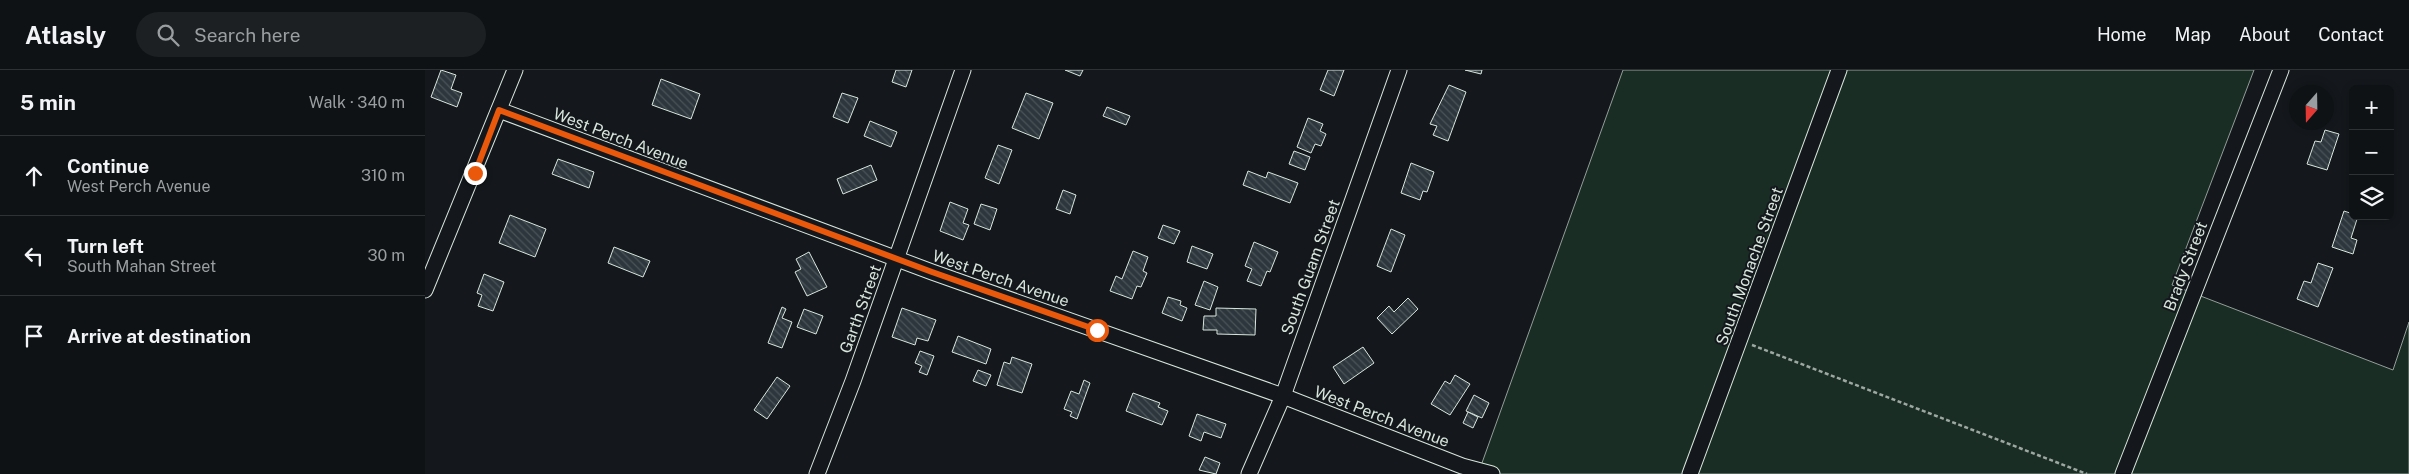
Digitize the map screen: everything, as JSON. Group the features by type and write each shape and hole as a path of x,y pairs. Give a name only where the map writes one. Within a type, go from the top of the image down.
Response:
{"street":[{"path":"425,290 515,70"},
{"name":"Garth Street","path":"817,474 897,259 963,70"},
{"name":"South Guam Street","path":"1249,474 1283,396 1399,70"},
{"name":"South Monache Street","path":"1690,474 1741,341 1839,70"},
{"name":"Brady Street","path":"2123,474 2281,70"},
{"name":"West Perch Avenue","path":"499,110 897,259 1283,396 1462,466 1493,474"}],"path":[{"path":"1741,341 2087,474"}],"green space":[{"path":"1623,70 2254,70 2172,285 2393,370 2409,322 2409,474 1478,474"}],"building":[{"path":"441,70 456,75 451,89 462,93 457,107 431,97"},
{"path":"896,70 912,70 906,87 892,82"},
{"path":"1065,70 1083,70 1080,76"},
{"path":"1328,70 1344,70 1334,96 1320,90"},
{"path":"1465,70 1482,70 1481,74"},
{"path":"661,79 700,94 691,119 652,105"},
{"path":"1449,85 1466,92 1448,141 1433,135 1437,126 1430,124"},
{"path":"842,93 858,98 848,123 833,117"},
{"path":"1026,93 1053,103 1039,139 1012,128"},
{"path":"1107,107 1130,116 1126,125 1103,116"},
{"path":"1308,118 1323,124 1320,131 1326,134 1321,146 1315,144 1311,153 1297,147"},
{"path":"870,121 897,132 891,147 864,136"},
{"path":"2325,130 2339,134 2327,170 2307,164 2315,141 2321,142"},
{"path":"998,145 1012,150 999,184 985,178"},
{"path":"1294,151 1310,157 1305,170 1289,164"},
{"path":"558,159 594,172 589,188 552,174"},
{"path":"1411,163 1434,172 1427,192 1423,191 1420,200 1401,193"},
{"path":"871,165 877,180 843,194 837,179"},
{"path":"1248,171 1266,178 1268,172 1298,183 1290,203 1243,185"},
{"path":"1063,190 1076,195 1070,214 1056,209"},
{"path":"950,202 968,209 963,223 969,225 963,240 940,231"},
{"path":"981,204 997,209 990,230 974,224"},
{"path":"2344,211 2349,213 2349,220 2357,220 2351,238 2357,240 2353,254 2332,247"},
{"path":"510,215 546,229 535,257 499,243"},
{"path":"1163,225 1180,231 1174,244 1158,238"},
{"path":"1391,229 1405,235 1391,272 1377,266"},
{"path":"1254,242 1278,252 1270,272 1267,271 1261,286 1247,281 1252,269 1245,266"},
{"path":"1192,246 1213,254 1207,269 1187,262"},
{"path":"614,247 650,261 643,277 608,263"},
{"path":"1133,251 1148,257 1143,271 1147,273 1141,287 1137,286 1132,299 1110,291 1116,276 1122,279"},
{"path":"809,252 827,287 807,296 795,272 801,269 796,259"},
{"path":"2318,263 2333,268 2318,307 2297,299 2304,281 2311,283"},
{"path":"484,274 504,282 493,311 478,306 482,295 477,293"},
{"path":"1204,281 1218,287 1210,310 1195,305"},
{"path":"1168,297 1181,301 1180,305 1187,308 1182,321 1162,313"},
{"path":"1408,298 1418,309 1392,334 1377,318 1389,306 1394,312"},
{"path":"782,307 786,309 782,318 792,322 782,348 768,343"},
{"path":"902,308 936,320 928,341 917,338 915,345 892,337"},
{"path":"1216,308 1256,309 1255,335 1217,334 1217,330 1203,330 1204,316 1216,316"},
{"path":"804,309 823,316 816,334 797,327"},
{"path":"958,336 991,349 986,364 952,352"},
{"path":"1363,347 1374,363 1344,384 1333,367"},
{"path":"920,351 934,356 927,375 919,372 922,366 915,363"},
{"path":"1012,357 1032,364 1022,393 997,385 1004,362 1010,364"},
{"path":"978,370 991,375 986,386 973,381"},
{"path":"1455,375 1470,384 1450,415 1431,404 1445,381 1450,384"},
{"path":"777,377 790,386 767,419 754,410"},
{"path":"1084,380 1090,383 1077,419 1070,416 1072,412 1064,409 1071,391 1079,394"},
{"path":"1133,393 1160,403 1158,407 1168,411 1162,425 1126,411"},
{"path":"1474,395 1489,403 1482,418 1466,411"},
{"path":"1468,412 1478,417 1473,428 1463,423"},
{"path":"1197,414 1226,424 1221,438 1204,432 1201,441 1189,436"},
{"path":"1205,457 1220,463 1216,474 1199,470"}],"route":[{"path":"475,173 499,110 932,272 1097,330"}]}
